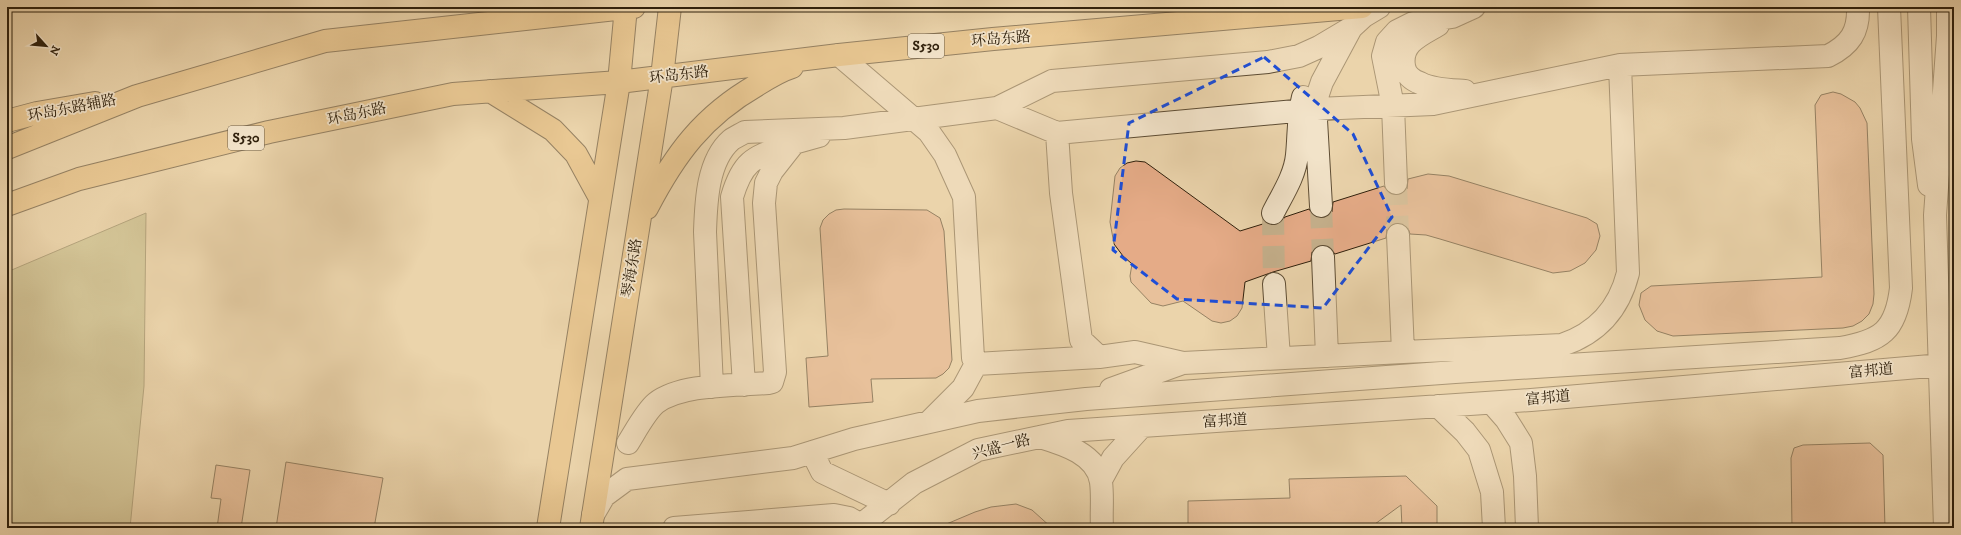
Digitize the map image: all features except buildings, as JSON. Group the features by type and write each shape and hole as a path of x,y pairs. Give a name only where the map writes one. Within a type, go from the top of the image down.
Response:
{"main road":[{"path":"7,148 138,96 325,41 525,13 629,7 619,82 548,528"},
{"name":"琴海东路","path":"592,522 662,77 670,7"},
{"name":"环岛东路","path":"7,206 79,179 269,132 453,94 619,82 839,55 993,39 1362,7"},
{"path":"638,225 663,176 686,144 704,124 744,92 782,70 839,55"},
{"path":"490,91 553,130 576,154 600,198"},
{"name":"环岛东路辅路","path":"7,122 37,113 138,96"}],"street":[{"path":"712,387 705,211 713,168 722,150 732,139 745,132 844,128 997,108 1052,81 1268,62 1299,56 1319,47 1351,28 1364,16 1379,7"},
{"path":"1474,7 1452,17 1415,38 1406,46 1402,57 1404,69 1410,78 1420,84 1480,93"},
{"path":"997,108 1057,133 1308,110 1433,104 1620,65 1828,56 1845,46 1851,38 1858,20 1858,7"},
{"path":"592,522 604,496 627,479 793,458 854,439 930,421 978,412 1086,399 1448,372 1840,348 1865,344 1882,334 1894,319 1899,304 1901,288 1889,7"},
{"path":"1920,7 1926,167 1935,215 1947,365 1945,528"},
{"path":"1935,215 1948,36 1948,7"},
{"path":"1396,183 1393,106 1383,56 1388,42 1397,31 1413,23 1452,17"},
{"path":"1273,213 1290,179 1297,157 1308,110 1315,103 1322,82 1351,28"},
{"path":"839,55 929,132 945,155 964,197 973,358 976,364"},
{"path":"976,364 1099,357 1135,352 1183,363 1562,345 1586,335 1596,328 1614,308 1620,297 1628,273 1620,65"},
{"path":"1308,110 1320,206"},
{"path":"744,385 732,197 738,177 750,161 759,156 794,143 844,128"},
{"path":"1057,133 1061,193 1081,340 1099,357"},
{"path":"628,443 655,404 667,396 698,388 768,384 772,382 774,378 764,203 766,183 772,171 794,143"},
{"path":"1398,235 1403,352"},
{"path":"1323,258 1327,356"},
{"path":"1274,284 1279,358"},
{"path":"1086,399 1183,363"},
{"path":"930,421 963,388 976,364"},
{"name":"富邦道","path":"1142,426 1492,403 1947,365"},
{"path":"1492,403 1506,419 1521,444 1525,476 1527,528"},
{"path":"1438,406 1465,432 1479,450 1492,492 1494,528"},
{"path":"1101,480 1113,458 1142,426"},
{"name":"兴盛一路","path":"859,526 890,504 914,483 978,450 1068,431 1142,426"},
{"path":"1040,437 1056,442 1091,460 1101,480 1102,528"},
{"path":"812,452 822,472 890,504"},
{"path":"674,528 834,515 850,518 859,526"}],"highlighted area":[{"path":"1264,57 1353,134 1392,217 1323,308 1177,299 1113,250 1129,123"}],"shaded area":[{"path":"146,213 144,386 130,528 7,528 7,272"}],"tunnel":[{"path":"1396,183 1398,235"},
{"path":"1321,206 1323,257"},
{"path":"1273,213 1274,284"}]}
